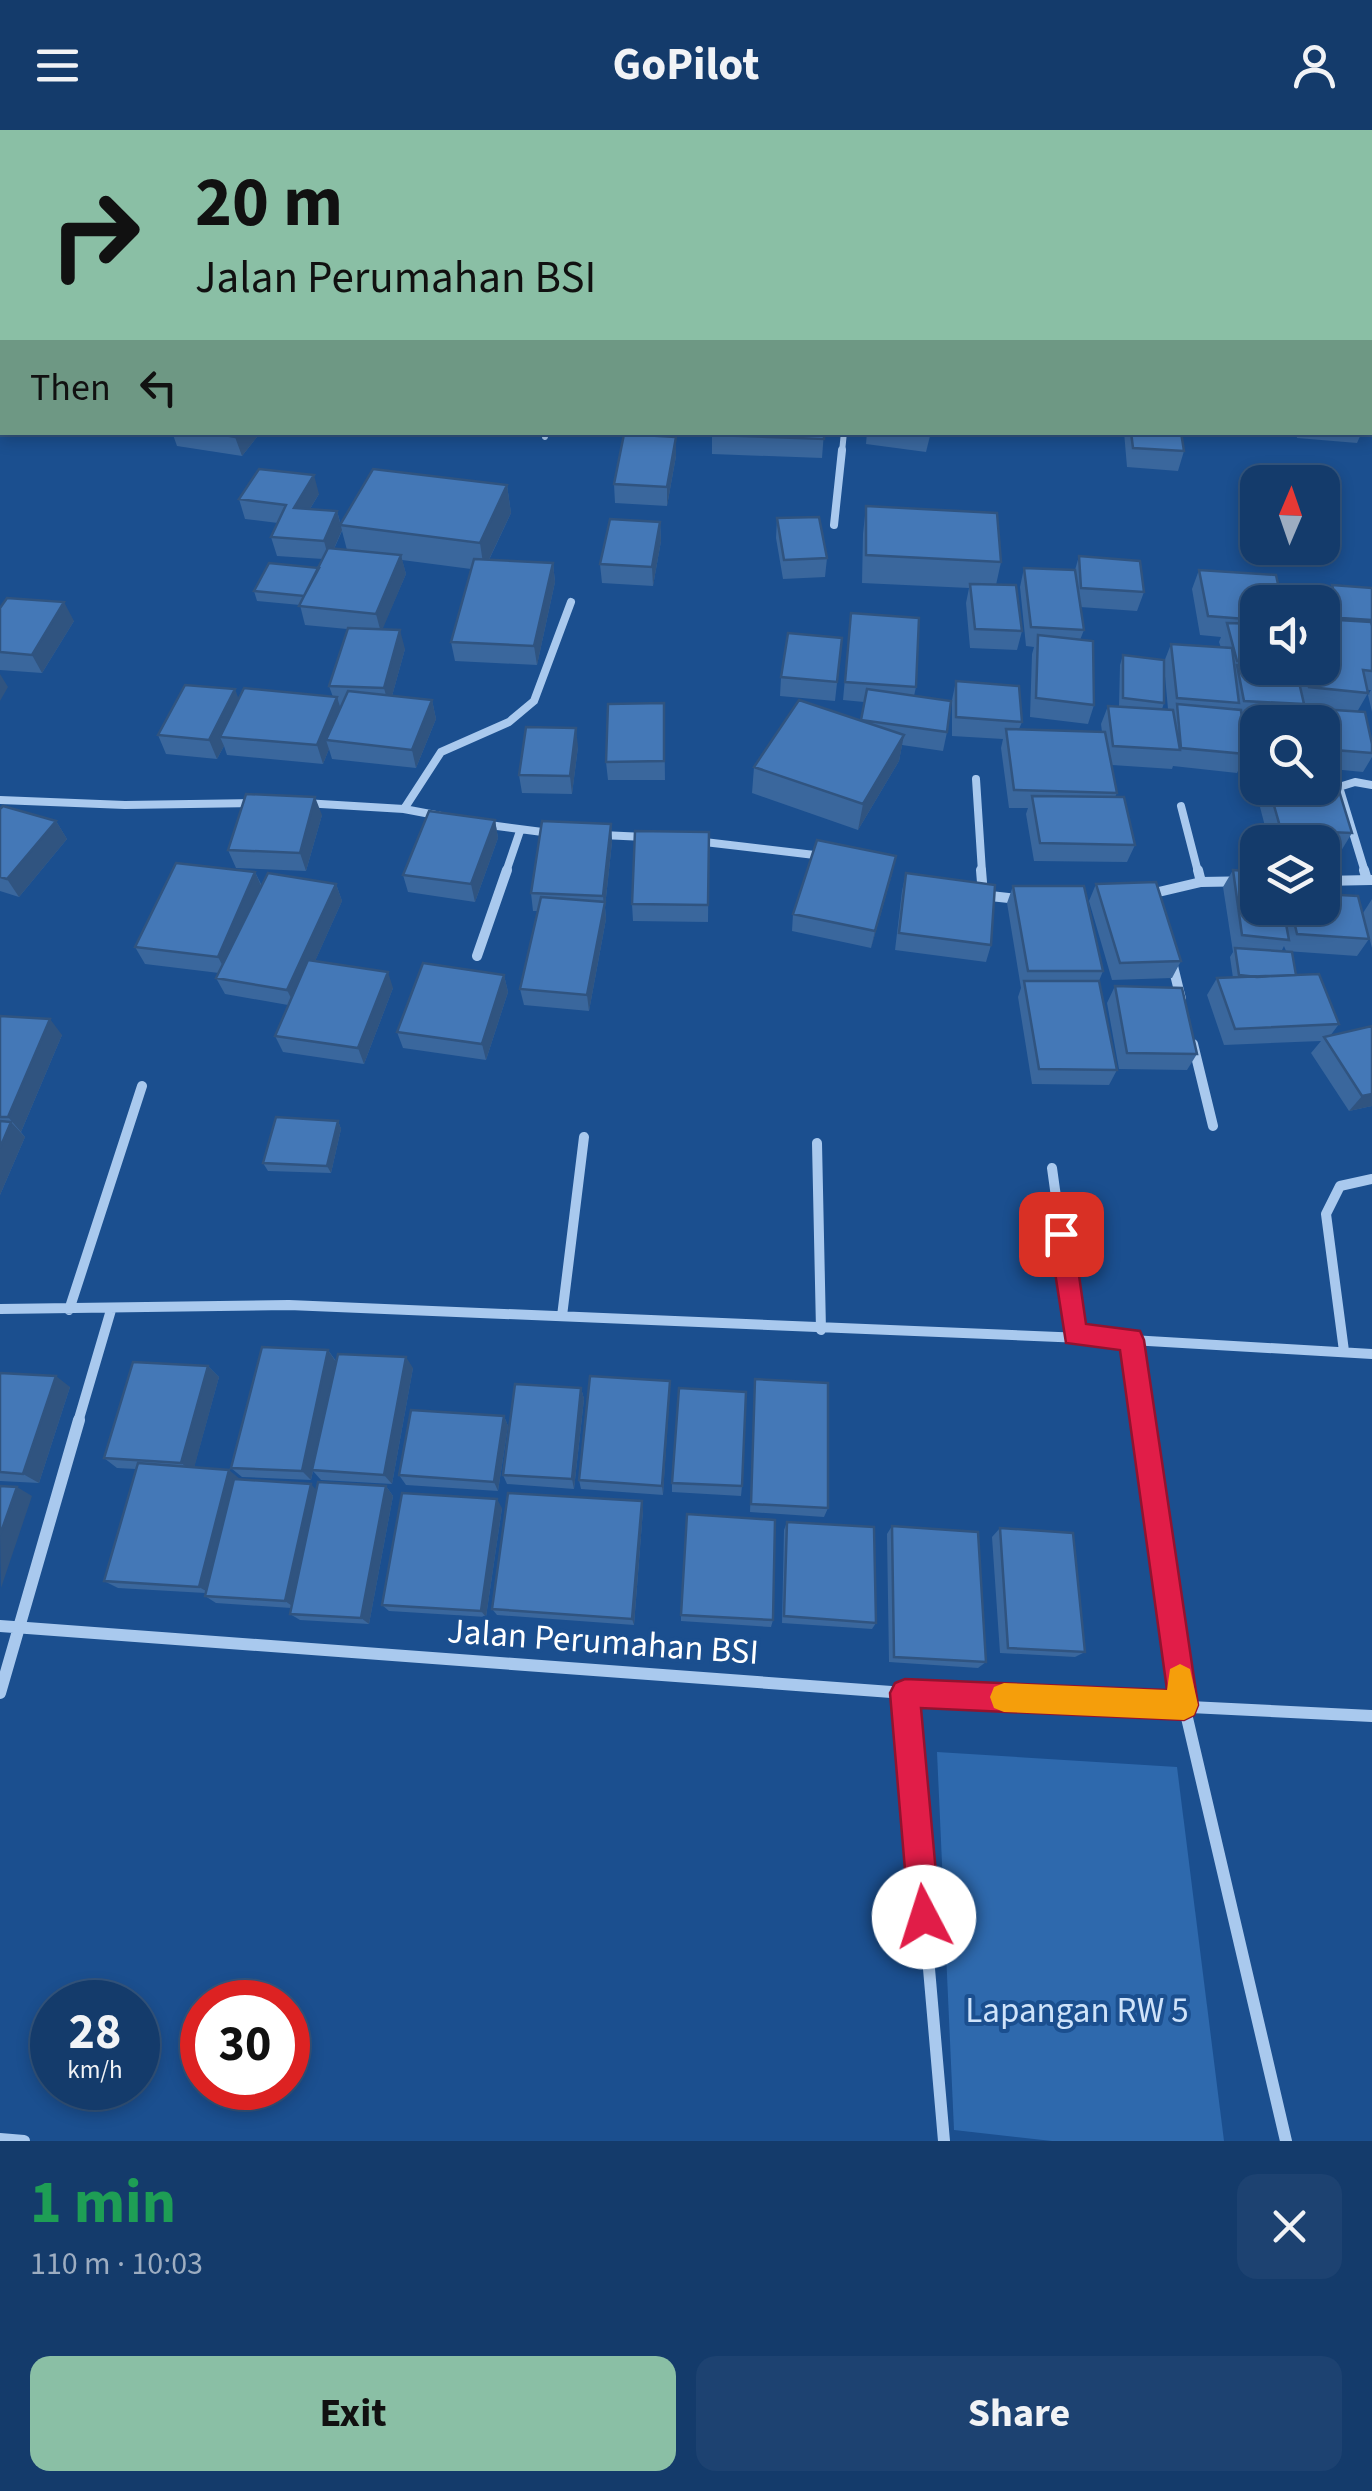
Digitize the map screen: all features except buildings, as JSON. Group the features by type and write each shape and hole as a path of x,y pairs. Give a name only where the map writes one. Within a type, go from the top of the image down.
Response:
{"street":[{"path":"834,525 844,435"},
{"path":"404,809 442,752 509,722 534,701 572,602"},
{"path":"976,780 978,895 1022,899"},
{"path":"1340,880 1369,880 1339,787 1354,782 1372,785"},
{"path":"0,800 124,805 267,803"},
{"path":"284,803 404,809 520,831 558,833"},
{"path":"1181,806 1202,882"},
{"path":"477,956 520,831"},
{"path":"597,835 661,838"},
{"path":"692,840 786,849 841,861"},
{"path":"1139,895 1202,882 1240,881"},
{"path":"1154,893 1159,911"},
{"path":"1168,947 1186,1018"},
{"path":"1190,1036 1213,1126"},
{"path":"69,1310 142,1086"},
{"path":"562,1316 584,1136"},
{"path":"816,1143 821,1330"},
{"path":"1052,1168 1075,1334"},
{"path":"1344,1351 1326,1214 1340,1186 1372,1180"},
{"path":"0,1309 286,1305 821,1330 1075,1334 1372,1354"},
{"path":"0,1693 111,1310"},
{"path":"1132,1340 1184,1705 1286,2141"},
{"name":"Jalan Perumahan BSI","path":"0,1626 905,1693 1372,1716"},
{"path":"905,1693 944,2141"},
{"path":"0,2138 24,2141"}],"green space":[{"name":"Lapangan RW 5","path":"937,1752 1177,1767 1224,2141 1052,2141 954,2130"}],"slow traffic":[{"path":"1004,1697 1184,1705 1180,1679"}],"route":[{"path":"924,1917 905,1693 1184,1705 1132,1340 1075,1334 1061,1234"}]}
